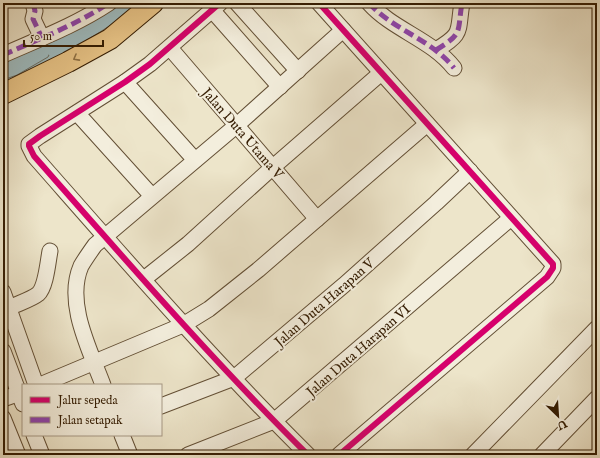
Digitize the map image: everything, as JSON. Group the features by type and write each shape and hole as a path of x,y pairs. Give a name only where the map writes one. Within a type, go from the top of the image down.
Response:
{"main road":[{"path":"3,94 68,62 110,39 153,3"}],"street":[{"path":"33,3 35,11 33,19 42,38"},
{"path":"3,55 81,20 109,3"},
{"path":"237,3 298,71"},
{"path":"319,3 553,264 553,268 547,277 339,455"},
{"path":"369,3 385,17 436,50 446,58 454,68"},
{"path":"436,50 446,44 457,34 460,25 462,3"},
{"path":"280,87 216,7 170,48 125,82 40,136 29,144 29,146 34,156 183,325 274,422 308,455"},
{"path":"103,384 78,314 76,291 82,266 95,245 237,125 343,30"},
{"name":"Jalan Duta Utama V","path":"170,48 317,218"},
{"path":"144,279 188,244 273,167 381,73"},
{"path":"125,82 195,160"},
{"path":"77,113 152,196"},
{"path":"42,384 183,325 209,309 237,287 427,124"},
{"name":"Jalan Duta Harapan V","path":"162,406 234,378 344,285 470,171"},
{"name":"Jalan Duta Harapan VI","path":"188,455 274,422 511,218"},
{"path":"36,384 5,298 38,294 42,289 50,251"},
{"path":"473,455 597,328"},
{"path":"3,351 22,396 3,399"},
{"path":"542,455 597,398"},
{"path":"3,418 18,455"},
{"path":"34,436 42,455"},
{"path":"122,436 130,455"}],"water":[{"path":"131,3 140,3 79,45 31,71 3,84 3,68 89,30"}],"waterway":[{"path":"3,66 128,6 131,3"}],"marked path":[{"path":"33,3 35,11 33,19 42,38"},
{"path":"3,55 70,25 109,3"},
{"path":"369,3 389,20 434,49 454,68"},
{"path":"436,50 451,40 458,31 462,3"}],"cycle path":[{"path":"220,3 150,64 125,82 40,136 29,144 29,146 34,156 168,308 272,419 308,455"},
{"path":"319,3 553,264 553,268 547,277 339,455"}]}
